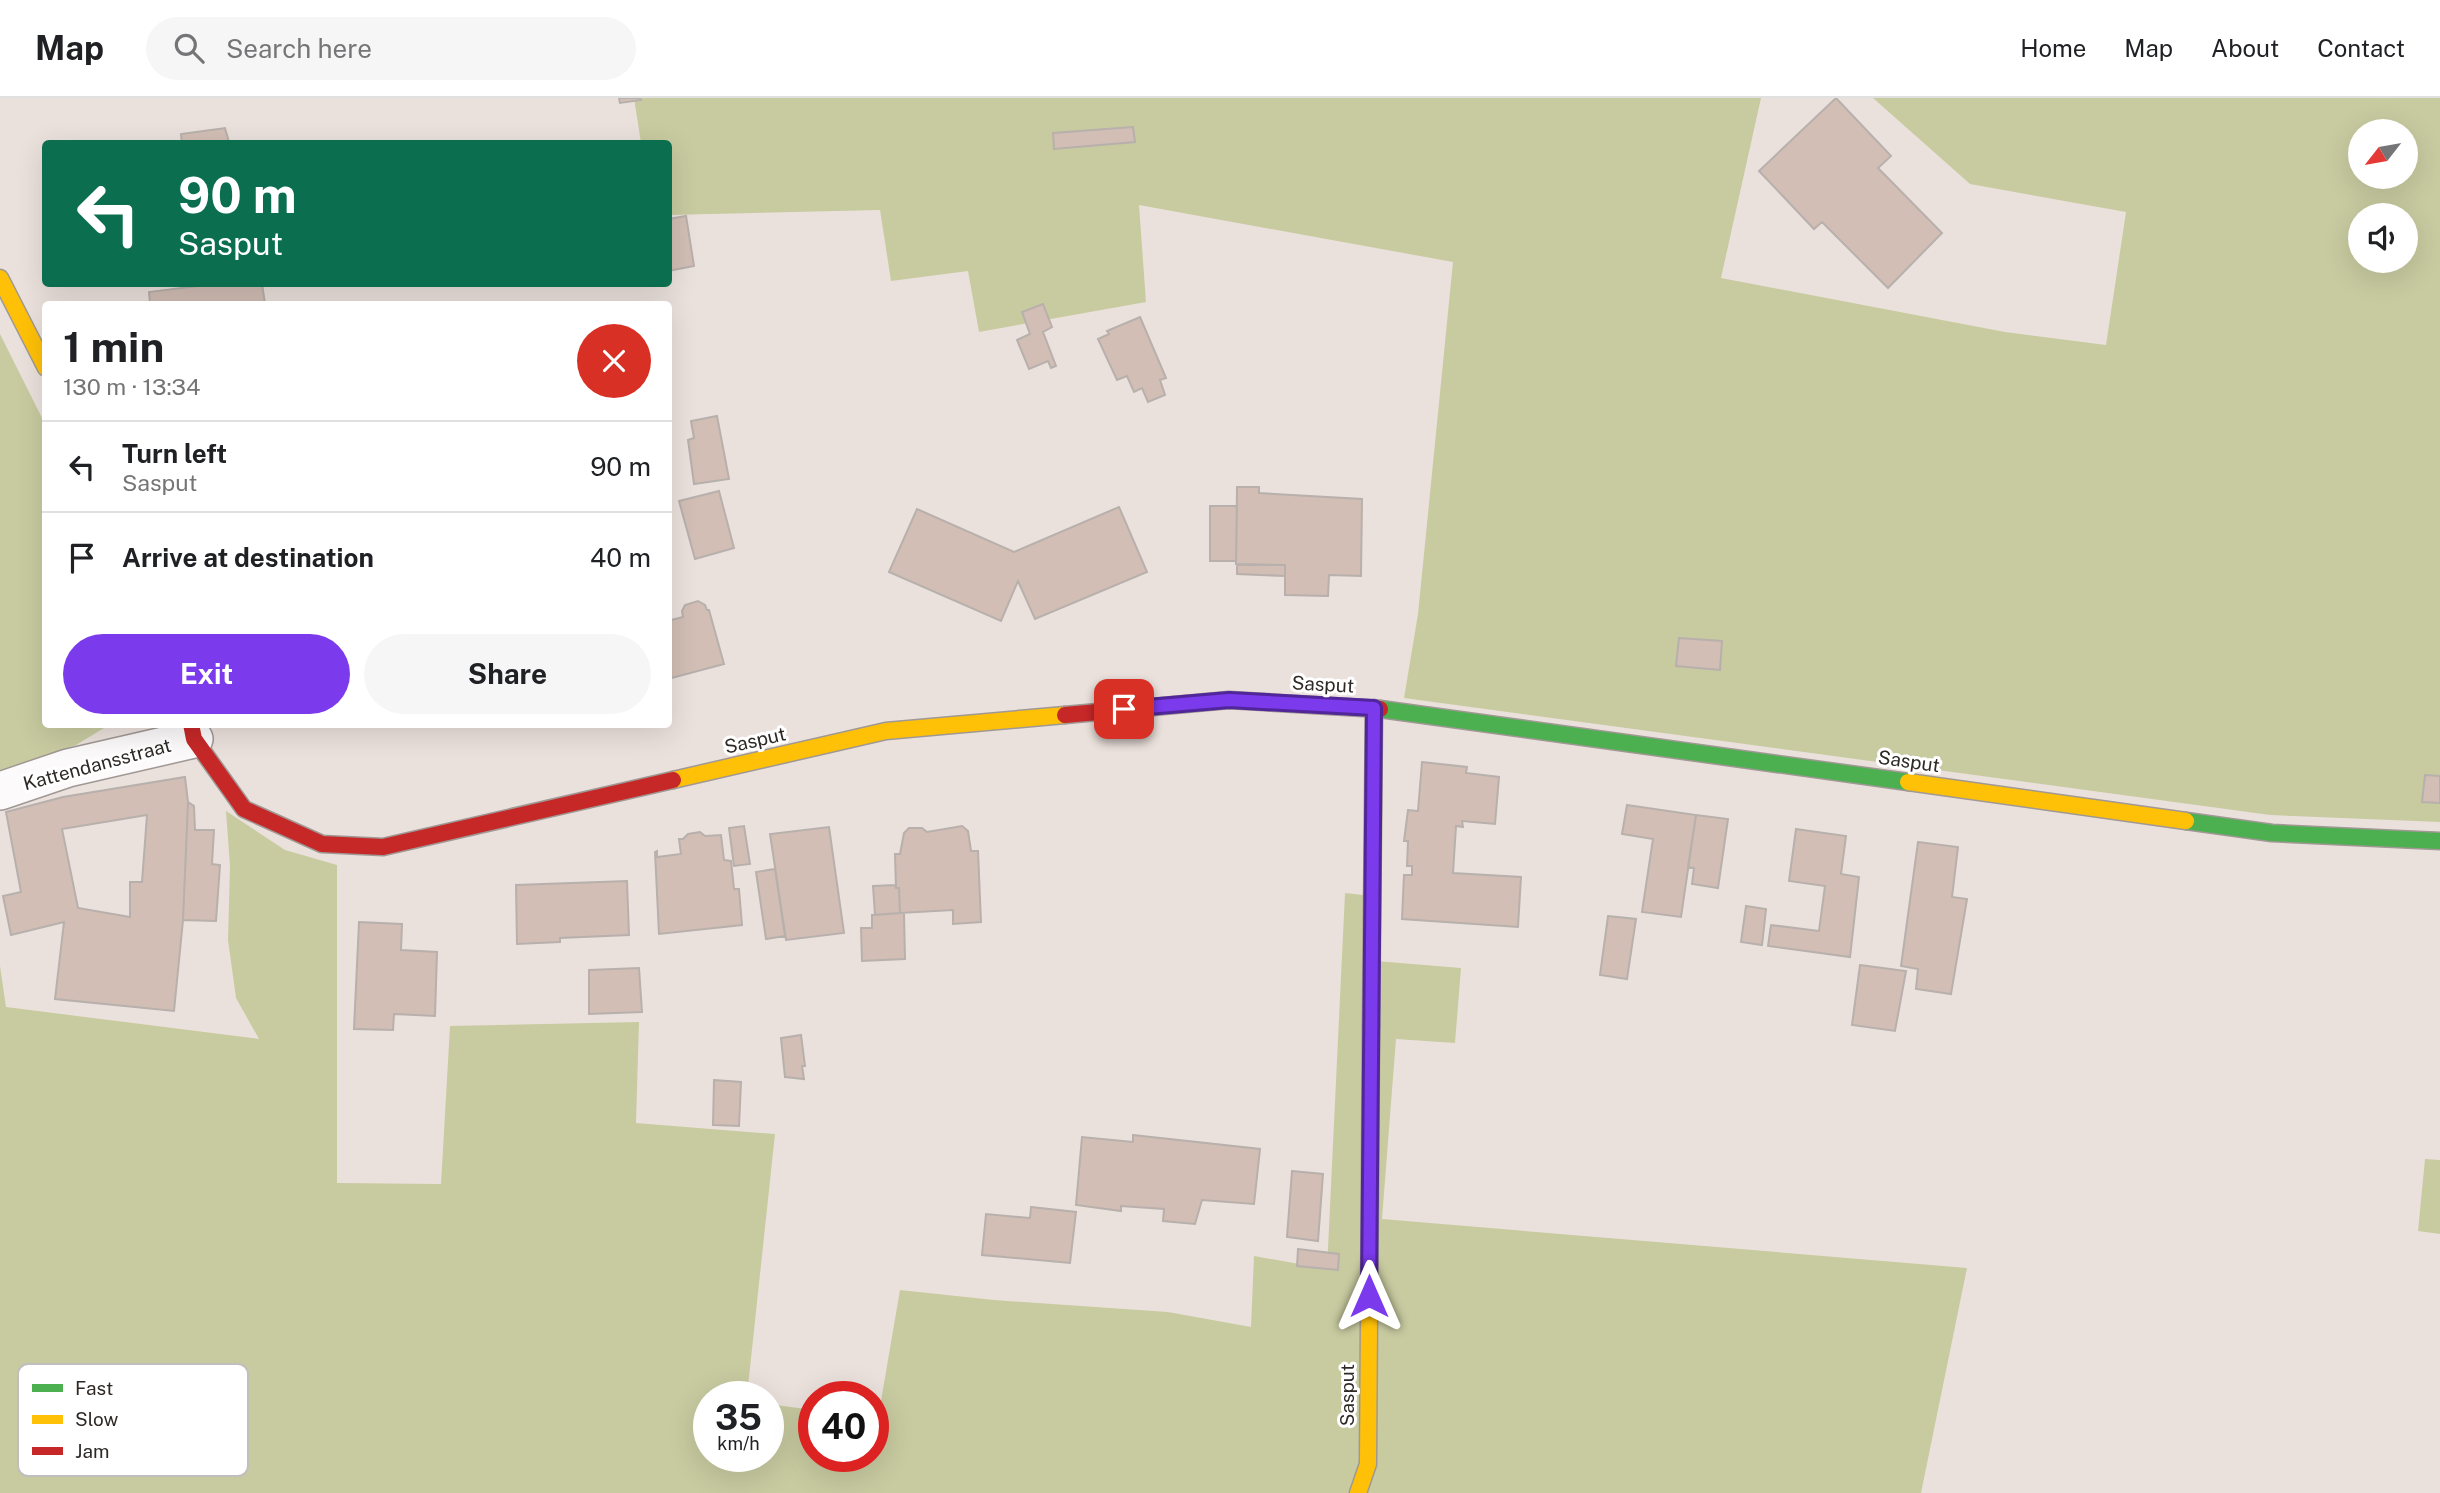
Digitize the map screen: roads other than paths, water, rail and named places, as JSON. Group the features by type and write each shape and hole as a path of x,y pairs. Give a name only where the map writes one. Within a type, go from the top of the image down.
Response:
{"street":[{"path":"0,278 42,360"},
{"name":"Sasput","path":"193,732 244,809 322,844 383,847 886,731 1229,700 1374,708 2272,833 2440,841"},
{"name":"Sasput","path":"1358,1493 1368,1464 1374,708"},
{"name":"Kattendansstraat","path":"0,791 68,768 193,732"}]}
